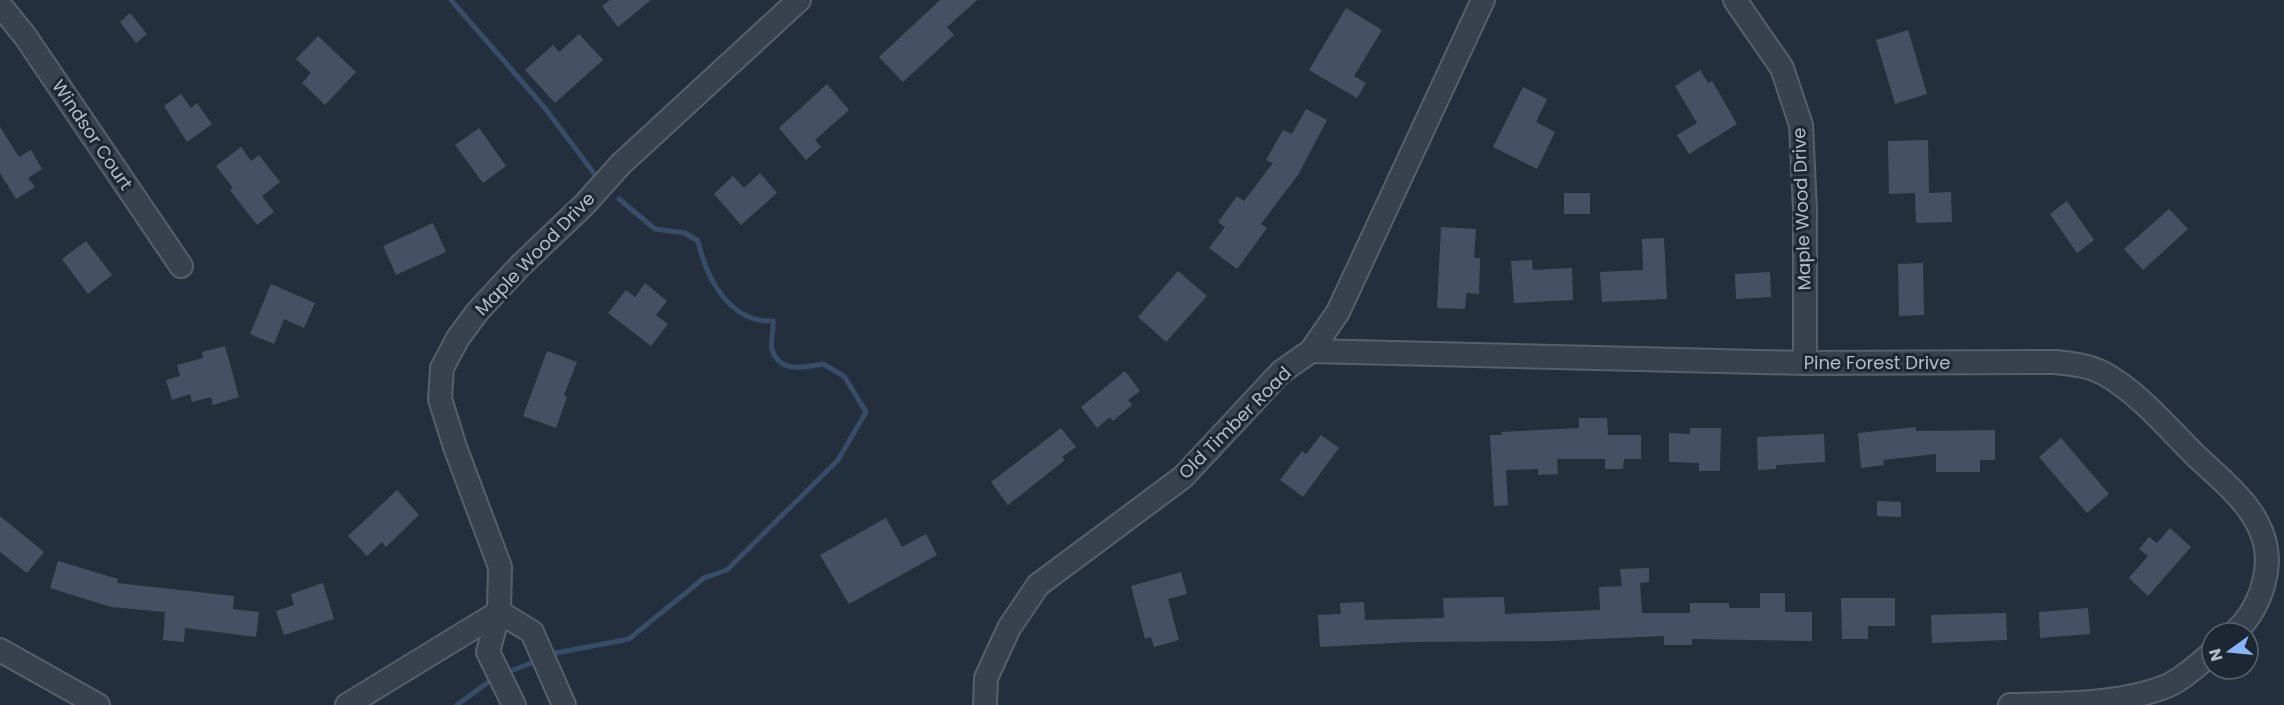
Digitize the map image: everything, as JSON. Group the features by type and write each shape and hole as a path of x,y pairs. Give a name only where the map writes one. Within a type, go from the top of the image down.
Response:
{"street":[{"name":"Maple Wood Drive","path":"514,705 488,652 499,612 500,567 462,468 440,399 442,368 458,338 478,311 520,266 584,205 621,164 799,0"},
{"name":"Old Timber Road","path":"985,705 986,678 1009,628 1038,585 1183,477 1281,372 1311,351 1338,312 1483,0"},
{"name":"Maple Wood Drive","path":"1735,0 1782,68 1801,125 1805,210 1805,363"},
{"name":"Windsor Court","path":"0,5 25,36 182,266"},
{"name":"Pine Forest Drive","path":"1311,351 1805,363 2055,362 2078,364 2103,373 2145,406 2234,493 2254,518 2265,542 2267,566 2257,604 2248,621"},
{"path":"347,705 499,612 532,632 564,705"},
{"path":"0,650 98,705"},
{"path":"2010,705 2102,701 2140,695 2169,685 2200,662"}],"building":[{"path":"610,0 651,0 618,27 602,6"},
{"path":"940,0 977,0 947,27 954,35 903,82 879,57"},
{"path":"1346,8 1382,30 1354,76 1366,83 1357,98 1309,70"},
{"path":"130,13 147,34 136,43 120,22"},
{"path":"1908,30 1927,94 1895,104 1876,40"},
{"path":"579,34 603,60 555,103 525,70 553,45 559,52"},
{"path":"318,36 356,72 325,105 302,83 311,73 296,59"},
{"path":"1700,70 1708,83 1712,81 1737,124 1689,154 1677,135 1697,123 1675,86"},
{"path":"827,84 849,110 815,140 821,147 806,160 779,128"},
{"path":"1523,87 1547,99 1536,122 1555,132 1537,169 1493,147"},
{"path":"181,94 191,108 197,103 212,124 187,142 164,106"},
{"path":"1306,109 1327,120 1298,175 1261,224 1267,228 1237,269 1209,248 1225,227 1218,222 1237,196 1244,201 1273,163 1266,160 1283,130 1292,134"},
{"path":"0,127 19,157 31,150 42,169 28,178 35,187 16,199 0,173"},
{"path":"479,128 506,166 483,183 455,145"},
{"path":"1928,140 1929,193 1951,192 1952,222 1916,223 1915,193 1889,194 1888,141"},
{"path":"241,147 251,161 259,155 280,182 262,196 274,212 257,225 230,190 233,188 216,166"},
{"path":"760,173 777,193 741,225 714,194 733,176 744,188"},
{"path":"1564,193 1590,193 1590,214 1564,214"},
{"path":"2067,201 2094,240 2077,253 2050,214"},
{"path":"2169,209 2188,229 2143,270 2124,249"},
{"path":"433,223 446,252 396,275 383,246"},
{"path":"1441,227 1476,229 1474,258 1480,258 1479,294 1466,293 1465,309 1437,308"},
{"path":"1664,238 1667,299 1602,302 1600,272 1643,270 1642,239"},
{"path":"86,241 112,275 88,294 62,259"},
{"path":"1532,260 1533,270 1572,268 1573,300 1514,303 1511,261"},
{"path":"1923,263 1924,315 1899,316 1898,264"},
{"path":"1178,271 1207,296 1166,342 1138,317"},
{"path":"1770,272 1771,297 1736,299 1735,274"},
{"path":"645,283 667,301 656,315 668,324 651,346 608,313 626,290 635,297"},
{"path":"271,284 315,303 304,328 284,319 274,344 250,334"},
{"path":"225,346 239,397 213,405 211,397 192,402 190,394 172,400 166,380 180,376 177,365 203,358 202,352"},
{"path":"547,351 577,362 564,395 567,397 556,428 523,416"},
{"path":"1125,371 1140,391 1128,400 1132,405 1113,421 1110,417 1097,428 1081,407"},
{"path":"1579,418 1607,418 1608,435 1641,435 1641,459 1624,459 1623,469 1605,469 1605,459 1557,459 1558,474 1538,475 1538,469 1506,470 1508,505 1494,506 1490,435 1502,435 1501,432 1579,428"},
{"path":"1916,427 1916,431 1995,430 1995,460 1980,460 1980,472 1936,472 1936,454 1883,460 1884,465 1861,468 1858,433"},
{"path":"1061,428 1076,447 1062,457 1065,460 1008,505 991,482"},
{"path":"1690,428 1721,428 1720,471 1699,471 1699,463 1669,462 1669,433 1690,434"},
{"path":"1824,434 1825,462 1776,465 1776,469 1758,470 1757,437"},
{"path":"1321,435 1339,448 1303,497 1280,480 1302,451 1306,454"},
{"path":"2061,438 2109,494 2087,513 2039,457"},
{"path":"397,490 419,515 386,547 382,542 367,556 348,536"},
{"path":"1877,501 1901,502 1901,517 1877,516"},
{"path":"0,516 44,552 27,573 0,552"},
{"path":"886,518 902,547 926,534 937,555 849,604 820,555"},
{"path":"2170,528 2191,547 2148,596 2129,578 2148,556 2139,549 2149,537 2157,543"},
{"path":"58,561 118,579 117,583 234,596 233,609 259,612 256,637 185,628 184,642 163,640 165,612 111,607 50,588"},
{"path":"1649,568 1649,582 1640,583 1642,613 1690,613 1690,603 1729,603 1729,608 1760,608 1760,593 1785,593 1785,612 1812,612 1812,641 1692,639 1692,645 1664,645 1664,636 1551,641 1411,642 1320,647 1318,615 1341,614 1340,603 1364,602 1365,620 1444,618 1443,598 1504,597 1505,614 1600,610 1599,587 1622,586 1620,569"},
{"path":"1181,572 1187,594 1168,599 1179,640 1154,647 1151,637 1145,639 1131,586"},
{"path":"323,583 334,619 284,635 276,611 294,605 291,594"},
{"path":"1841,598 1895,598 1895,626 1868,626 1868,639 1842,639"},
{"path":"2088,608 2090,634 2040,638 2039,612"},
{"path":"2006,613 2007,640 1932,643 1931,615"}],"waterway":[{"path":"451,0 544,107 596,176"},
{"path":"556,653 629,639 704,578 727,570 838,460 866,412 844,376 823,364 794,367 787,366 776,358 772,350 773,321 757,320 732,306 714,283 698,241 685,233 655,229 619,199"},
{"path":"511,671 536,661"},
{"path":"457,705 487,683"}]}
